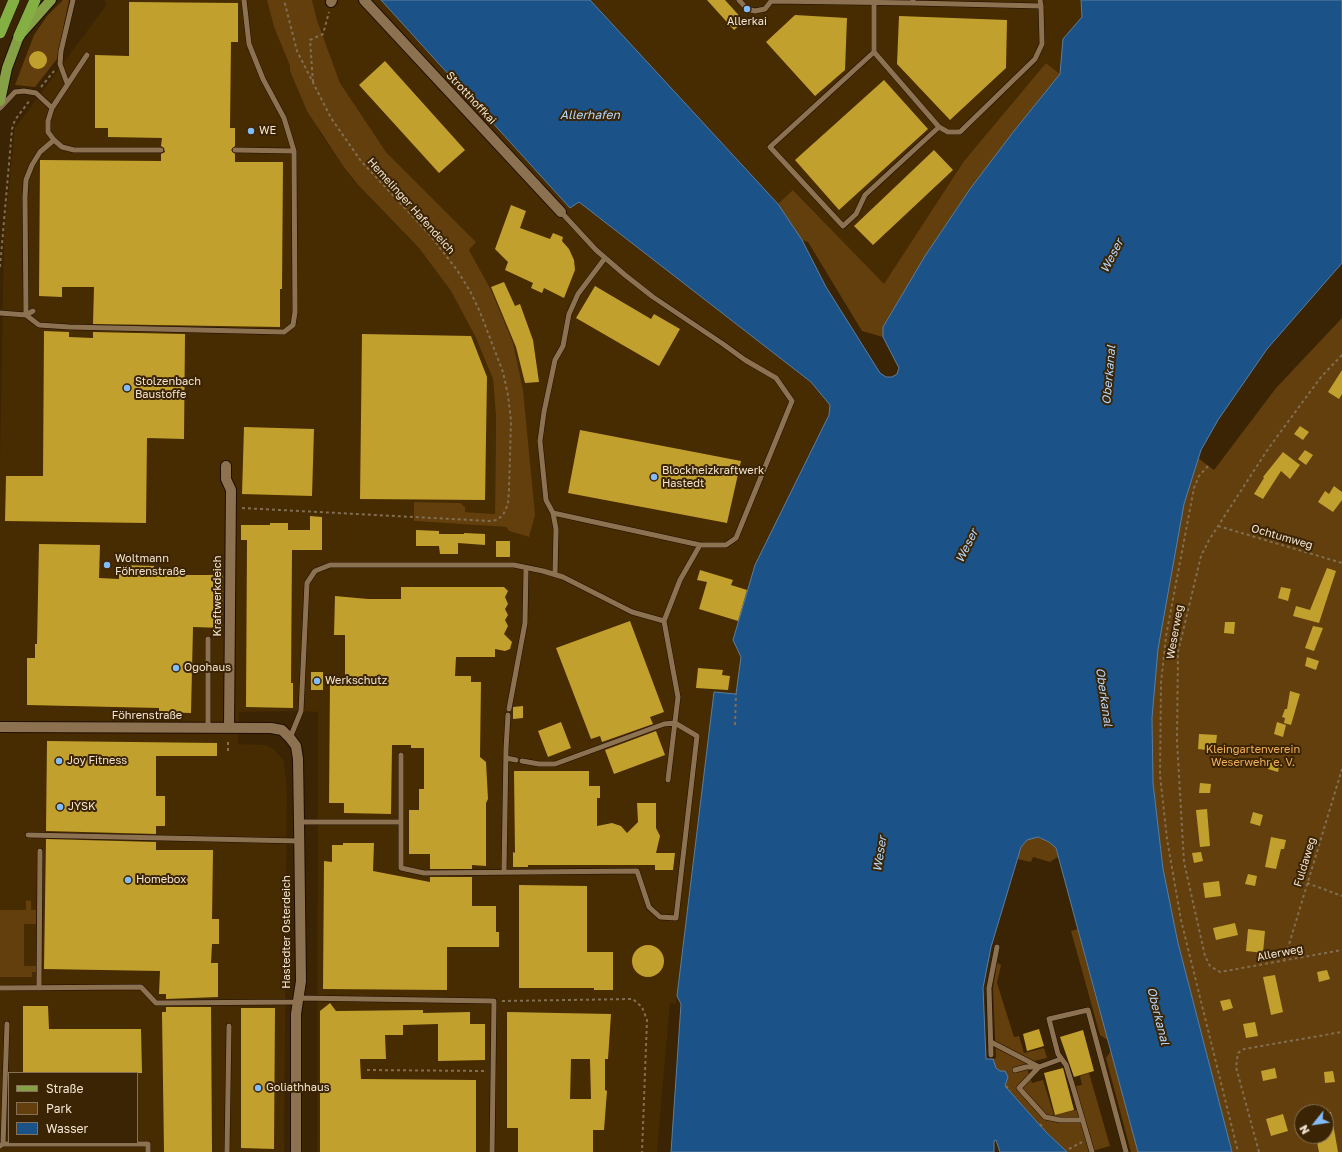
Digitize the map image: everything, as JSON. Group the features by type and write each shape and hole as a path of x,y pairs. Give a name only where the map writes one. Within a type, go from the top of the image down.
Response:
{"highway":[{"path":"0,33 14,0"},
{"path":"19,36 35,0"}],"main road":[{"path":"0,101 7,68 19,36 51,0"}],"street":[{"name":"Strotthoffkai","path":"364,0 561,212"},
{"name":"Kraftwerkdeich","path":"226,466 226,479 231,490 229,728"},
{"name":"Föhrenstraße","path":"0,728 271,728 282,730 290,738"},
{"name":"Hastedter Osterdeich","path":"290,738 296,746 298,759 299,822 300,981 294,1092 296,1152"}],"lane":[{"path":"67,83 60,64 61,51 72,0"},
{"path":"54,140 40,152 32,165 26,180 26,314 39,325 284,332 293,325 295,312 294,151 284,118 263,79 249,44 244,0"},
{"path":"739,0 747,8 755,11 765,8 772,0 874,3 1041,3 1042,44 1035,59 960,132 948,132 939,127 874,52 874,3"},
{"path":"874,52 770,147 843,226 856,214 865,195 939,127"},
{"path":"87,55 67,83 52,108 48,121 48,132 54,140 62,147 74,150 161,150"},
{"path":"0,108 15,92 24,91 36,94 52,108"},
{"path":"235,150 294,151"},
{"path":"553,512 700,545 726,545 736,538 792,401 776,378 744,360 723,344 652,297 605,258 561,212"},
{"path":"555,575 556,529 553,512 546,500 540,441 555,360 563,346 569,314 578,294 605,258"},
{"path":"0,313 26,314 33,311"},
{"path":"668,780 678,697 664,621 680,580 700,545"},
{"path":"290,738 301,711 307,583 315,570 330,565 514,565 555,575 632,612 664,621"},
{"path":"509,709 525,623 526,568"},
{"path":"208,639 208,728"},
{"path":"504,872 508,715"},
{"path":"401,755 401,868 424,873 637,871 649,907 660,917 676,918 697,736 675,724 654,726 555,764 539,764 522,761"},
{"path":"506,758 516,760"},
{"path":"299,822 401,822"},
{"path":"28,835 299,841"},
{"path":"39,988 40,851"},
{"path":"991,1055 989,988 997,948"},
{"path":"0,988 141,987 156,1003 298,1000 494,1001 492,1152"},
{"path":"1092,1152 1066,1065 1058,1054 1049,1019 1088,1010 1126,1152"},
{"path":"7,1024 2,1145 148,1144 148,1152"},
{"path":"227,1152 229,1026"},
{"path":"991,1042 1039,1067"},
{"path":"1015,1070 1026,1066 1039,1067 1062,1059"},
{"path":"1039,1067 1018,1088 1045,1117 1060,1120 1083,1120"}],"path":[{"name":"Hemelinger Hafendeich","path":"231,507 490,521 497,520 504,515 508,504 510,421 503,372 480,312 460,275 430,235 361,161 331,118 297,51 284,0"},
{"path":"313,83 310,40 323,34 331,1"},
{"path":"0,267 12,129 15,120 36,94"},
{"name":"Weserweg","path":"1220,972 1210,966 1205,956 1184,862 1180,827 1177,741 1178,652 1201,556 1218,526 1273,443 1321,377 1342,355"},
{"path":"1208,466 1199,476 1194,488 1166,636 1161,683 1160,775 1167,839 1181,920 1238,1152"},
{"name":"Ochtumweg","path":"1218,526 1342,563"},
{"path":"734,725 736,694"},
{"path":"228,744 228,751"},
{"name":"Fuldaweg","path":"1284,961 1342,769"},
{"path":"1307,884 1342,896"},
{"name":"Allerweg","path":"1220,972 1342,950"},
{"path":"494,1001 633,999 642,1007 647,1020 642,1152"},
{"path":"1259,1152 1236,1067 1238,1053 1244,1050 1342,1032"},
{"path":"367,1070 493,1071"},
{"path":"1069,1149 1076,1144 1089,1140"}],"shaded area":[{"path":"104,0 267,0 274,27 290,66 290,71 321,134 358,186 419,248 451,291 475,336 493,379 496,417 495,514 465,512 414,521 506,527 509,531 529,537 491,290 469,250 476,242 386,152 340,83 317,20 312,0 381,0 570,208 579,202 811,382 830,405 829,415 747,590 733,639 741,657 736,694 714,692 676,1004 670,1003 657,1152 317,1152 318,712 301,711 239,712 238,744 265,745 274,749 284,761 287,791 284,1152 0,1152 0,456 4,234 15,128 107,4"},
{"path":"589,0 1081,0 1082,17 1063,39 1060,74 1046,63 964,161 884,285 794,190 778,204"}],"green space":[{"path":"63,0 69,0 57,59 35,87 15,85 34,35 47,16"},
{"path":"267,0 312,0 317,20 340,83 386,152 476,242 469,250 491,290 513,343 523,390 535,515 529,537 509,531 506,527 414,521 414,502 460,503 465,507 465,512 495,514 496,417 493,379 475,336 451,291 419,248 358,185 343,166 307,111 274,27"},
{"path":"1046,63 1060,74 970,189 925,256 883,327 883,337 862,331 808,242 802,240 778,204 793,190 884,284 964,161"},
{"name":"Kleingartenverein Weserwehr e. V.","path":"1342,318 1342,1152 1232,1152 1178,943 1163,869 1153,783 1152,718 1158,649 1176,538 1186,494 1198,458 1214,470 1276,388"},
{"path":"1033,837 1043,839 1055,846 1058,857 1050,862 1033,857 1031,862 1017,859 1021,847 1027,840"},
{"path":"26,900 31,901 31,910 36,910 36,924 24,924 24,966 36,966 36,972 32,972 32,977 0,977 0,910 26,910"},
{"path":"1078,929 1109,1041 1100,1035 1071,931"},
{"path":"997,963 1001,965 997,983 1014,1037 1019,1036 1024,1053 1044,1048 1047,1058 1025,1063 1032,1083 1043,1080 1054,1115 1081,1109 1076,1086 1082,1085 1080,1076 1089,1073 1110,1146 1089,1152 1067,1152 1045,1131 1005,1086 1000,1071 995,1068 993,1059 996,1058 993,988"},
{"path":"1111,1051 1138,1152 1131,1152 1106,1058"}],"water":[{"path":"381,0 590,0 778,204 802,240 826,287 880,373 886,377 892,377 897,374 899,368 883,337 883,327 925,256 970,189 1060,74 1063,39 1082,17 1081,0 1342,0 1342,263 1267,349 1218,420 1201,450 1184,504 1158,649 1152,718 1153,783 1163,869 1178,943 1232,1152 1138,1152 1056,848 1049,842 1038,837 1027,840 1021,847 991,947 983,988 986,1059 993,1059 996,1068 1000,1071 1005,1071 1008,1077 1005,1086 1045,1131 1067,1152 1000,1152 996,1140 994,1141 994,1152 671,1152 681,1004 677,996 714,692 736,694 741,657 733,640 755,565 829,415 830,405 811,382 579,202 570,208"}],"building":[{"path":"707,0 725,0 744,21 734,30"},
{"path":"129,2 238,3 238,42 231,42 230,128 235,128 235,146 231,150 235,154 235,162 283,162 282,289 280,289 280,327 93,324 94,287 62,287 62,297 39,296 40,160 161,161 161,154 165,152 164,148 161,146 162,138 108,137 108,128 95,128 95,55 129,56"},
{"path":"795,15 847,18 845,70 815,96 766,42"},
{"path":"899,16 1007,20 1006,68 950,120 897,64"},
{"path":"38,51 44,54 47,60 44,66 38,69 32,66 29,60 32,54"},
{"path":"385,61 465,150 439,173 359,85"},
{"path":"884,80 928,129 839,210 795,160"},
{"path":"934,150 953,170 873,245 854,226"},
{"path":"511,205 526,211 520,228 550,239 553,233 563,237 562,241 569,249 574,260 575,270 564,298 544,288 542,293 531,288 533,283 505,270 508,262 495,249"},
{"path":"504,282 515,306 520,304 533,340 539,382 525,383 516,347 491,287"},
{"path":"595,286 651,319 654,314 680,329 659,366 576,318"},
{"path":"44,331 69,332 69,337 93,338 93,332 185,334 184,439 147,438 146,523 5,521 6,476 43,476"},
{"path":"362,334 471,336 487,377 485,500 360,499"},
{"path":"1342,370 1342,394 1339,399 1328,392"},
{"path":"1300,426 1309,432 1303,440 1294,434"},
{"path":"244,427 314,429 312,496 242,494"},
{"name":"Blockheizkraftwerk Hastedt","path":"580,430 741,461 727,523 568,493"},
{"path":"1305,450 1313,455 1306,465 1298,459"},
{"path":"1283,452 1300,465 1290,479 1281,471 1263,499 1254,494 1264,478 1263,477"},
{"path":"1334,486 1342,492 1342,500 1333,512 1318,502 1325,491 1329,494"},
{"path":"310,516 322,517 322,550 292,550 291,683 293,683 293,708 246,707 247,540 241,540 241,525 270,525 270,523 288,523 288,530 310,530"},
{"path":"416,530 439,531 439,534 485,534 485,545 458,543 458,554 440,554 439,546 416,546"},
{"path":"496,541 510,541 510,557 496,557"},
{"path":"39,544 100,545 99,578 119,579 119,565 154,566 154,575 223,575 222,628 193,627 191,713 159,712 159,708 27,705 27,658 35,658 35,644 37,644"},
{"path":"1327,568 1336,571 1319,623 1293,616 1296,606 1310,610"},
{"path":"700,570 733,580 731,585 747,590 738,621 699,609 707,582 697,580"},
{"path":"401,587 504,587 508,591 505,597 508,604 505,609 508,615 505,620 508,626 504,634 512,642 510,649 505,651 495,649 495,657 456,657 455,676 471,676 471,682 481,682 480,757 486,762 488,799 486,803 486,866 472,865 472,869 430,869 430,854 409,854 409,810 419,810 419,789 424,789 424,748 411,748 411,745 392,745 391,814 344,813 344,803 329,803 330,681 345,681 345,635 334,635 335,596 368,599 401,599"},
{"path":"1281,587 1291,589 1288,601 1278,598"},
{"path":"630,621 664,712 650,717 653,724 602,742 600,736 591,739 556,648"},
{"path":"1225,622 1235,622 1234,634 1224,633"},
{"path":"1313,626 1323,628 1314,651 1305,648"},
{"path":"1307,657 1319,661 1316,670 1305,666"},
{"path":"698,668 723,670 722,675 730,676 728,690 696,688"},
{"name":"Werkschutz","path":"311,672 323,672 323,690 311,690"},
{"path":"1290,691 1300,694 1291,725 1284,723 1285,718 1282,717 1285,709 1287,709"},
{"path":"523,706 523,718 513,719 513,707"},
{"path":"561,722 571,748 548,757 538,731"},
{"path":"1277,722 1286,725 1283,737 1274,734"},
{"path":"656,731 665,755 614,774 605,750"},
{"path":"1199,734 1217,735 1215,751 1198,749"},
{"path":"47,741 217,743 217,756 156,756 156,796 165,796 165,826 156,826 156,834 46,831"},
{"path":"1270,759 1280,761 1278,772 1268,769"},
{"path":"514,771 589,771 589,786 600,786 600,798 597,798 597,826 612,823 621,826 627,833 638,822 637,803 656,803 656,828 660,836 656,853 675,853 673,870 655,870 655,865 528,865 528,867 513,867 513,852 515,853"},
{"path":"1200,783 1211,784 1210,793 1199,793"},
{"path":"1207,809 1210,846 1200,847 1196,810"},
{"path":"1253,812 1263,815 1260,826 1250,823"},
{"path":"1271,837 1286,840 1284,849 1281,849 1276,869 1265,867"},
{"name":"Homebox","path":"46,839 156,842 156,850 213,850 212,919 219,919 219,944 212,944 211,963 218,963 218,997 166,999 166,994 159,994 160,971 44,969"},
{"path":"343,843 374,843 373,871 430,882 430,877 472,877 472,906 496,906 496,932 499,932 499,947 447,947 447,990 323,989 324,861 332,862 332,845 343,845"},
{"path":"1201,852 1203,861 1194,863 1192,853"},
{"path":"1248,874 1257,876 1255,886 1245,884"},
{"path":"1219,881 1221,896 1205,898 1203,883"},
{"path":"519,885 587,886 587,952 613,952 613,990 594,990 594,988 519,988"},
{"path":"1235,923 1238,935 1216,940 1213,928"},
{"path":"1248,929 1265,931 1263,953 1246,951"},
{"path":"645,945 651,945 661,952 664,961 663,967 657,974 651,977 645,977 635,970 632,964 632,958 639,948"},
{"path":"1327,970 1330,979 1319,982 1317,972"},
{"path":"1275,975 1283,1012 1271,1015 1263,977"},
{"path":"1230,999 1233,1008 1223,1011 1220,1001"},
{"path":"330,1003 336,1011 423,1010 423,1013 470,1012 470,1024 485,1024 485,1060 438,1061 438,1024 403,1025 403,1035 385,1035 386,1059 360,1059 361,1079 476,1080 476,1152 320,1152 320,1011"},
{"path":"23,1006 48,1006 49,1029 141,1029 142,1073 23,1072"},
{"path":"166,1007 211,1007 212,1152 164,1152 162,1012 166,1012"},
{"name":"Goliathhaus","path":"241,1008 275,1008 274,1149 241,1148"},
{"path":"507,1012 611,1014 608,1059 605,1059 605,1090 607,1091 604,1130 593,1130 593,1152 518,1152 518,1128 507,1128","holes":["571,1059 590,1059 591,1099 570,1099"]},
{"path":"1255,1022 1258,1036 1246,1038 1243,1024"},
{"path":"1039,1029 1044,1046 1027,1051 1023,1034"},
{"path":"1083,1030 1094,1071 1074,1077 1060,1037"},
{"path":"1063,1068 1074,1110 1055,1115 1044,1073"},
{"path":"1275,1068 1277,1078 1263,1081 1261,1071"},
{"path":"1333,1071 1335,1082 1325,1083 1324,1072"},
{"path":"1283,1114 1288,1131 1271,1136 1266,1119"},
{"path":"1334,1129 1338,1152 1319,1152 1317,1144 1334,1144"}],"place":[{"name":"Allerkai","path":"747,9"},
{"name":"WE","path":"251,131"},
{"name":"Stolzenbach Baustoffe","path":"127,388"},
{"name":"Blockheizkraftwerk Hastedt","path":"654,477"},
{"name":"Woltmann Föhrenstraße","path":"107,565"},
{"name":"Ogohaus","path":"176,668"},
{"name":"Werkschutz","path":"317,681"},
{"name":"Joy Fitness","path":"59,761"},
{"name":"JYSK","path":"60,807"},
{"name":"Homebox","path":"128,880"},
{"name":"Goliathhaus","path":"258,1088"}],"water label":[{"name":"Allerhafen","path":"590,115"},
{"name":"Weser","path":"1112,256"},
{"name":"Oberkanal","path":"1109,375"},
{"name":"Weser","path":"967,546"},
{"name":"Oberkanal","path":"1104,697"},
{"name":"Weser","path":"880,854"},
{"name":"Oberkanal","path":"1158,1016"}]}
